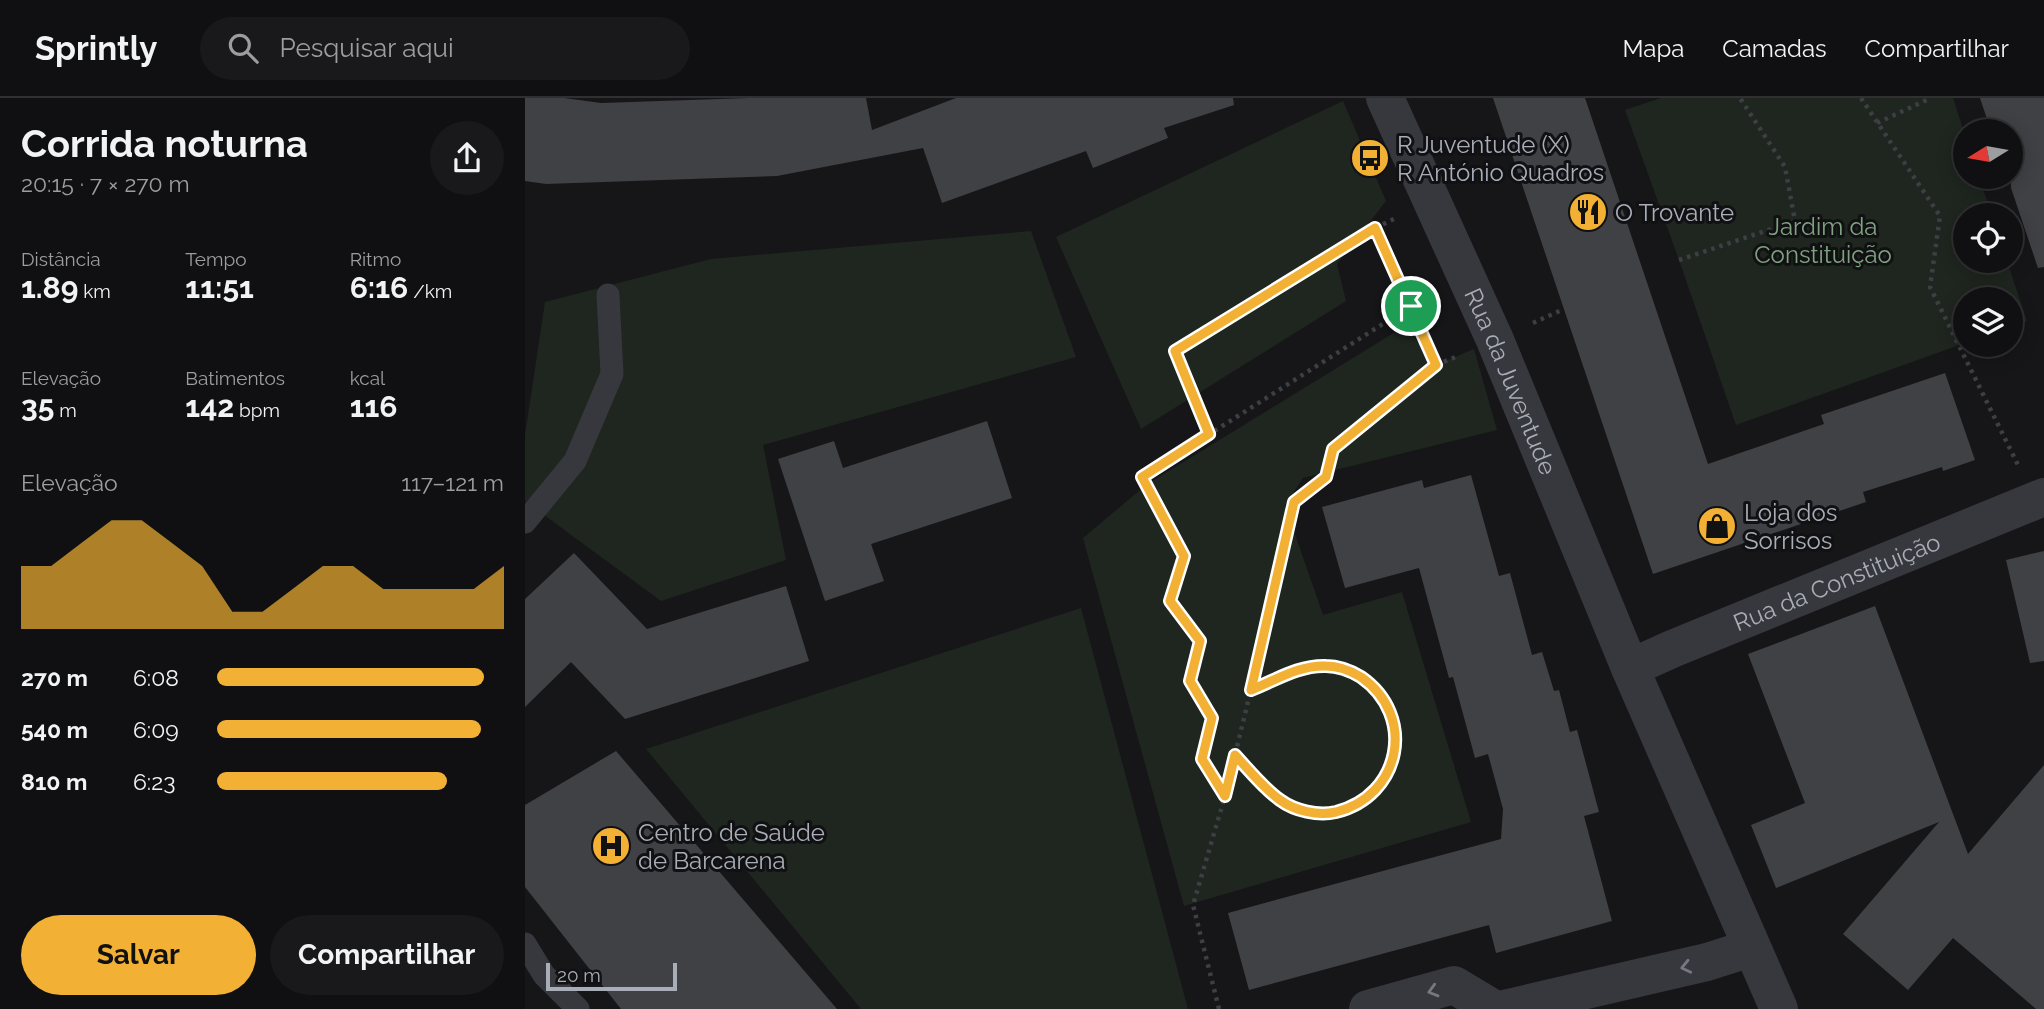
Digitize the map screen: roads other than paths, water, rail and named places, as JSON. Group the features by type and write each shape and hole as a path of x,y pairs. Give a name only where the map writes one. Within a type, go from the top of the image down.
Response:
{"street":[{"name":"Rua da Juventude","path":"1385,98 1495,340 1630,668 1779,1009"},
{"name":"Rua da Constituição","path":"1630,668 1682,644 2040,498"},
{"path":"1504,1009 1707,962 1752,948"},
{"path":"1368,1009 1454,985 1494,1009"}],"lane":[{"path":"525,522 575,461 612,374 608,295"},
{"path":"525,944 544,975 578,1009"}],"place":[{"name":"R Juventude (X) R António Quadros","path":"1370,158"},
{"name":"O Trovante","path":"1588,212"},
{"name":"Loja dos Sorrisos","path":"1717,526"},
{"name":"Centro de Saúde de Barcarena","path":"611,846"}],"park label":[{"name":"Jardim da Constituição","path":"1823,240"}]}
